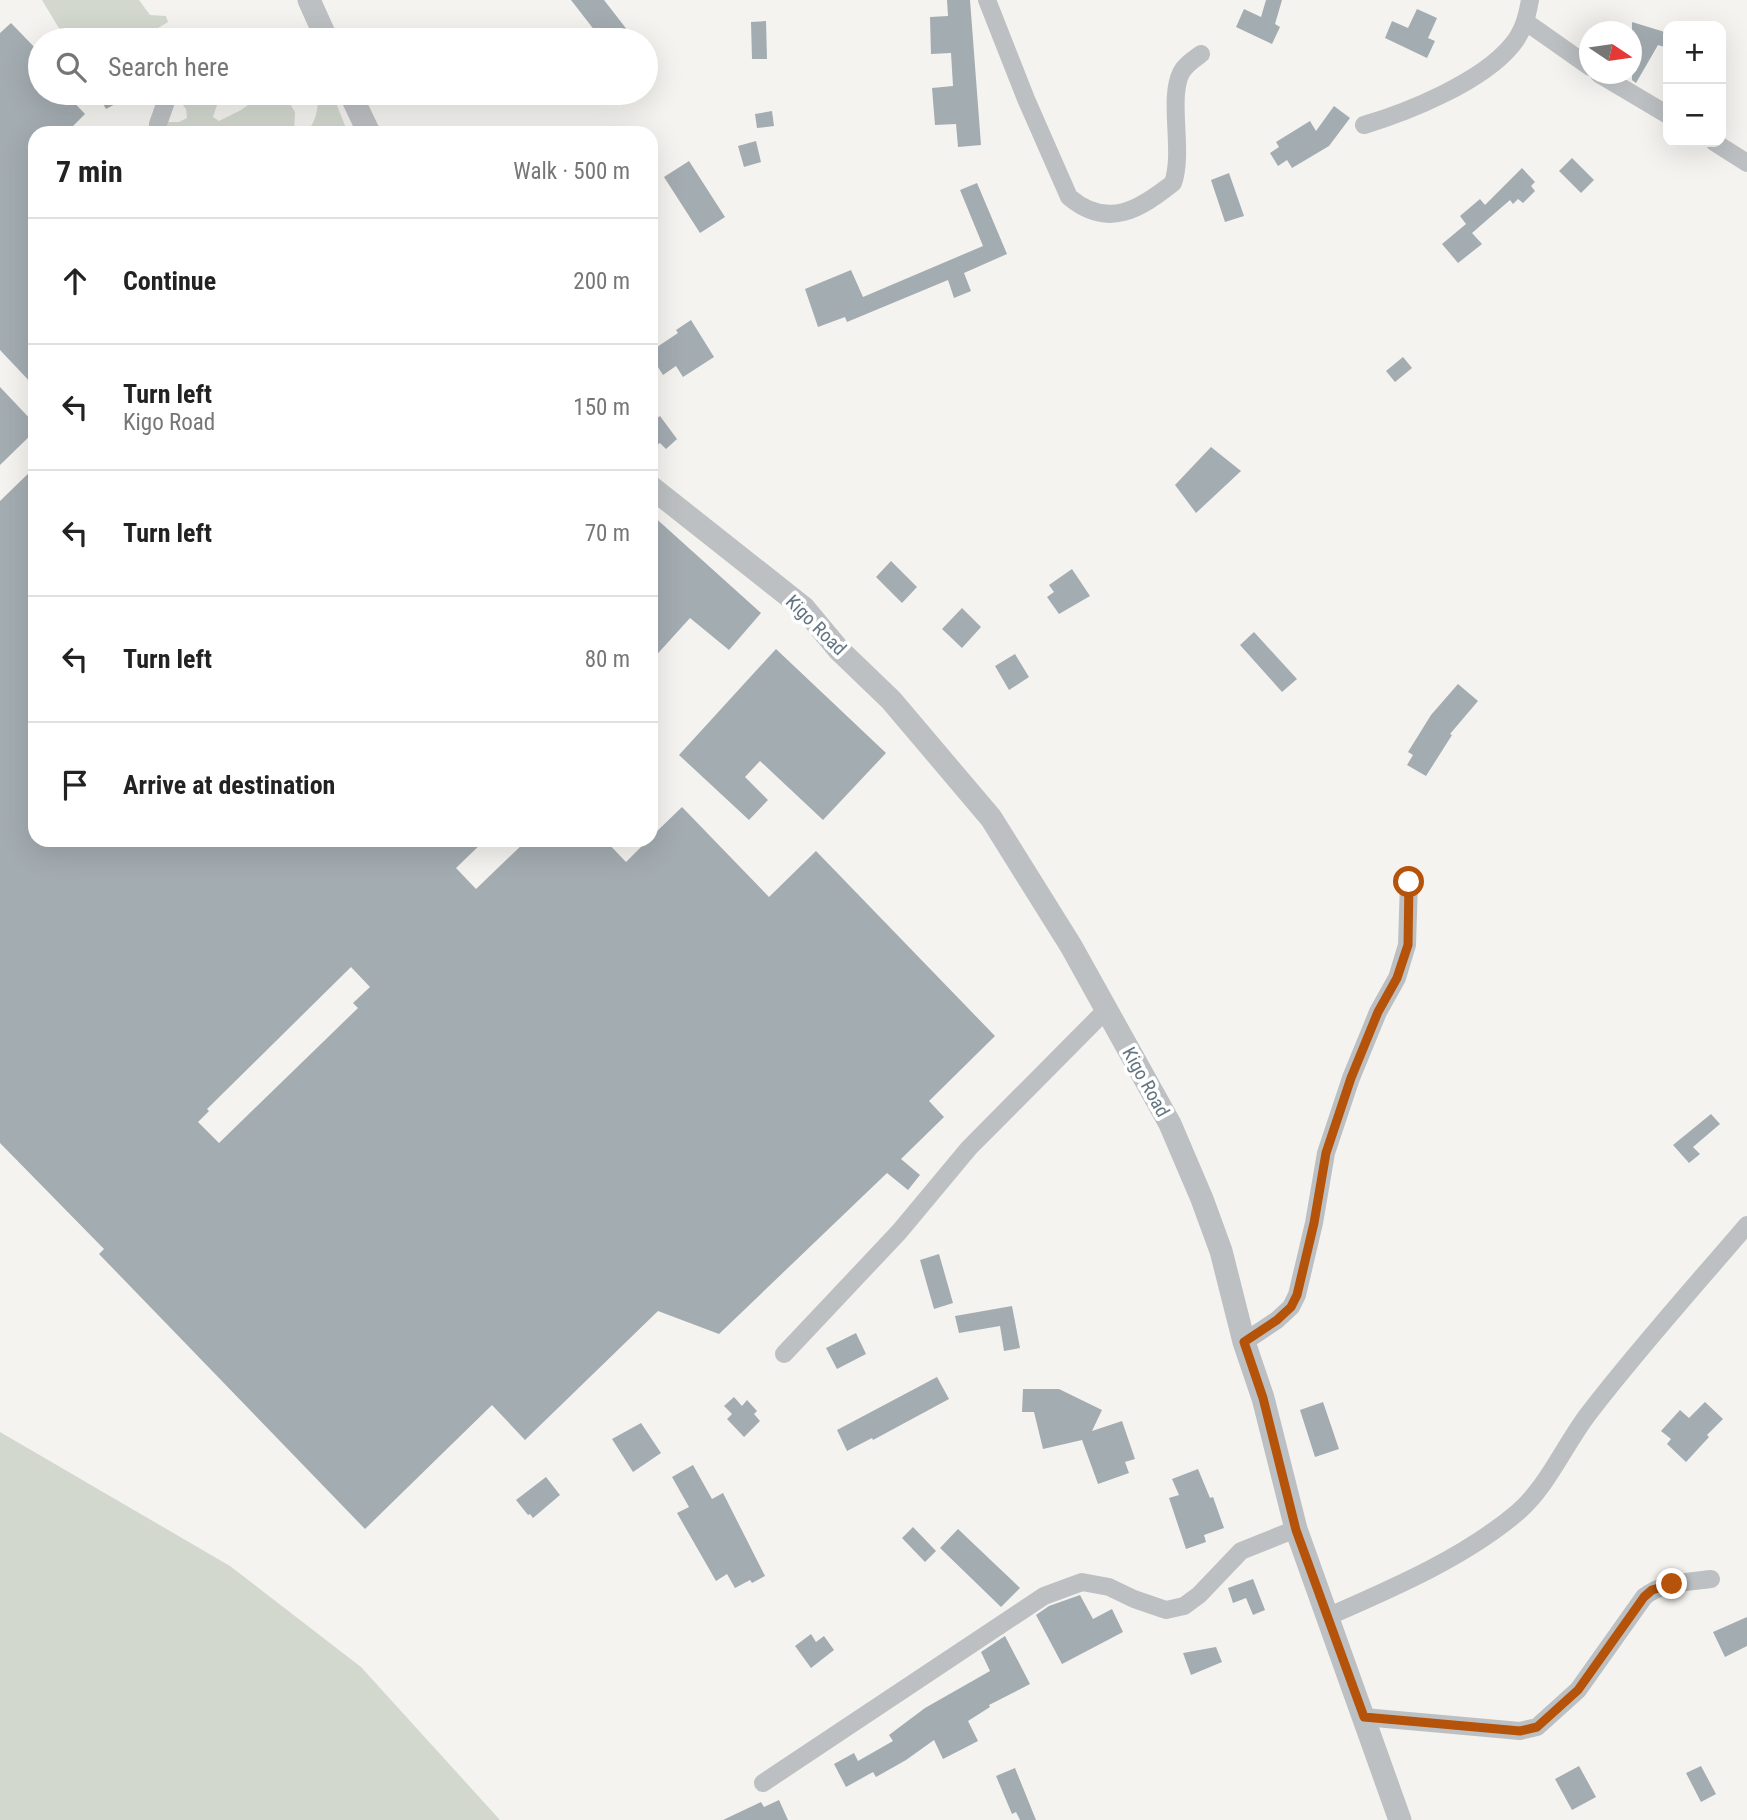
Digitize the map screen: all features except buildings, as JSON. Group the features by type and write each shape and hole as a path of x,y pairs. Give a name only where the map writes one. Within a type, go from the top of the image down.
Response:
{"street":[{"path":"309,0 318,28"},
{"path":"987,0 1069,197 1092,211 1122,214 1136,209 1173,183 1177,164 1177,86 1181,72 1201,54"},
{"path":"1364,125 1402,114 1490,67 1513,44 1525,22 1530,0"},
{"path":"1525,22 1579,59"},
{"path":"1616,84 1663,112"},
{"path":"158,124 165,105"},
{"path":"356,105 366,126"},
{"path":"1722,147 1747,163"},
{"name":"Kigo Road","path":"658,493 804,608 839,650 891,701 991,818 1071,946 1170,1124 1202,1199 1221,1251 1244,1342 1263,1398 1296,1530 1400,1820"},
{"path":"1244,1342 1277,1320 1291,1307 1297,1295 1314,1223 1326,1153 1351,1078 1378,1012 1397,978 1408,945 1409,882"},
{"path":"784,1354 899,1232 969,1148 1106,1010"},
{"path":"1327,1617 1430,1569 1498,1528 1521,1510 1588,1414 1747,1224"},
{"path":"763,1783 1044,1596 1082,1582 1109,1587 1166,1610 1184,1606 1199,1595 1241,1551 1296,1530"},
{"path":"1364,1717 1520,1731 1537,1727 1578,1690 1644,1597 1652,1590 1672,1584 1711,1579"}],"shaded area":[{"path":"42,0 139,0 150,15 166,16 168,22 158,28 59,28"},
{"path":"183,105 217,105 213,117 219,121 248,105 291,105 295,112 294,126 166,126 167,122 179,122 187,118"},
{"path":"318,105 337,105 345,126 311,126"},
{"path":"0,1432 230,1566 361,1667 500,1820 0,1820"}],"route":[{"path":"1409,882 1408,945 1397,978 1378,1012 1351,1078 1326,1153 1314,1223 1297,1295 1291,1307 1277,1320 1244,1342 1263,1398 1296,1530 1364,1717 1520,1731 1537,1727 1578,1690 1644,1597 1652,1590 1672,1584"}]}
